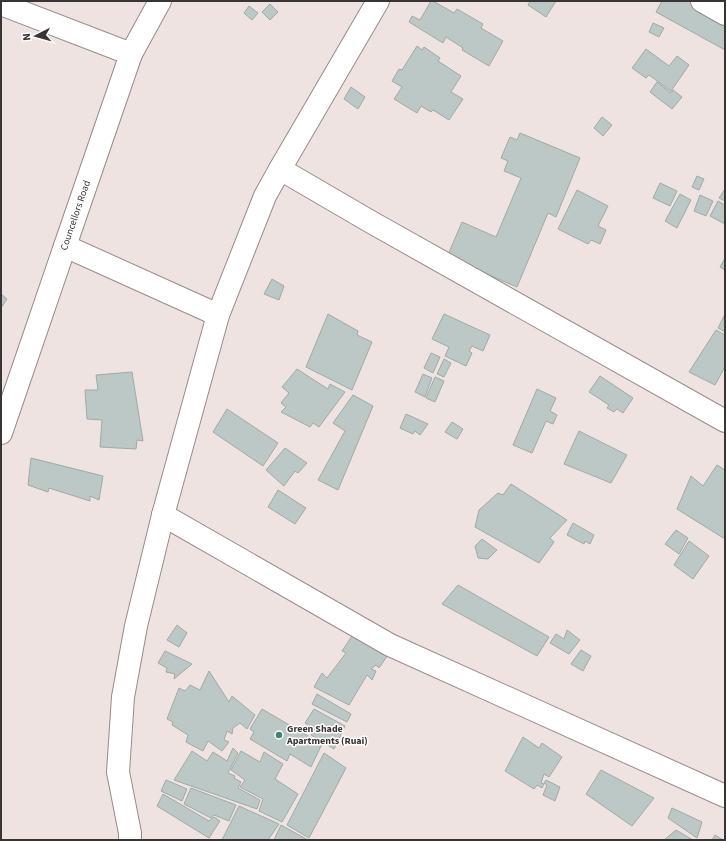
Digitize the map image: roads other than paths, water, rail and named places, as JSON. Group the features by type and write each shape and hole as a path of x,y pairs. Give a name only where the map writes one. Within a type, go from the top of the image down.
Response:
{"street":[{"name":"Councellors Road","path":"1,433 132,54 160,1"},
{"path":"133,838 118,772 123,697 136,626 162,515 218,315 265,196 378,1"},
{"path":"702,1 725,14"},
{"path":"1,4 132,54"},
{"path":"280,169 392,234 725,421"},
{"path":"65,246 218,315"},
{"path":"162,515 390,645 725,796"}],"place":[{"name":"Green Shade Apartments (Ruai)","path":"279,735"}]}
